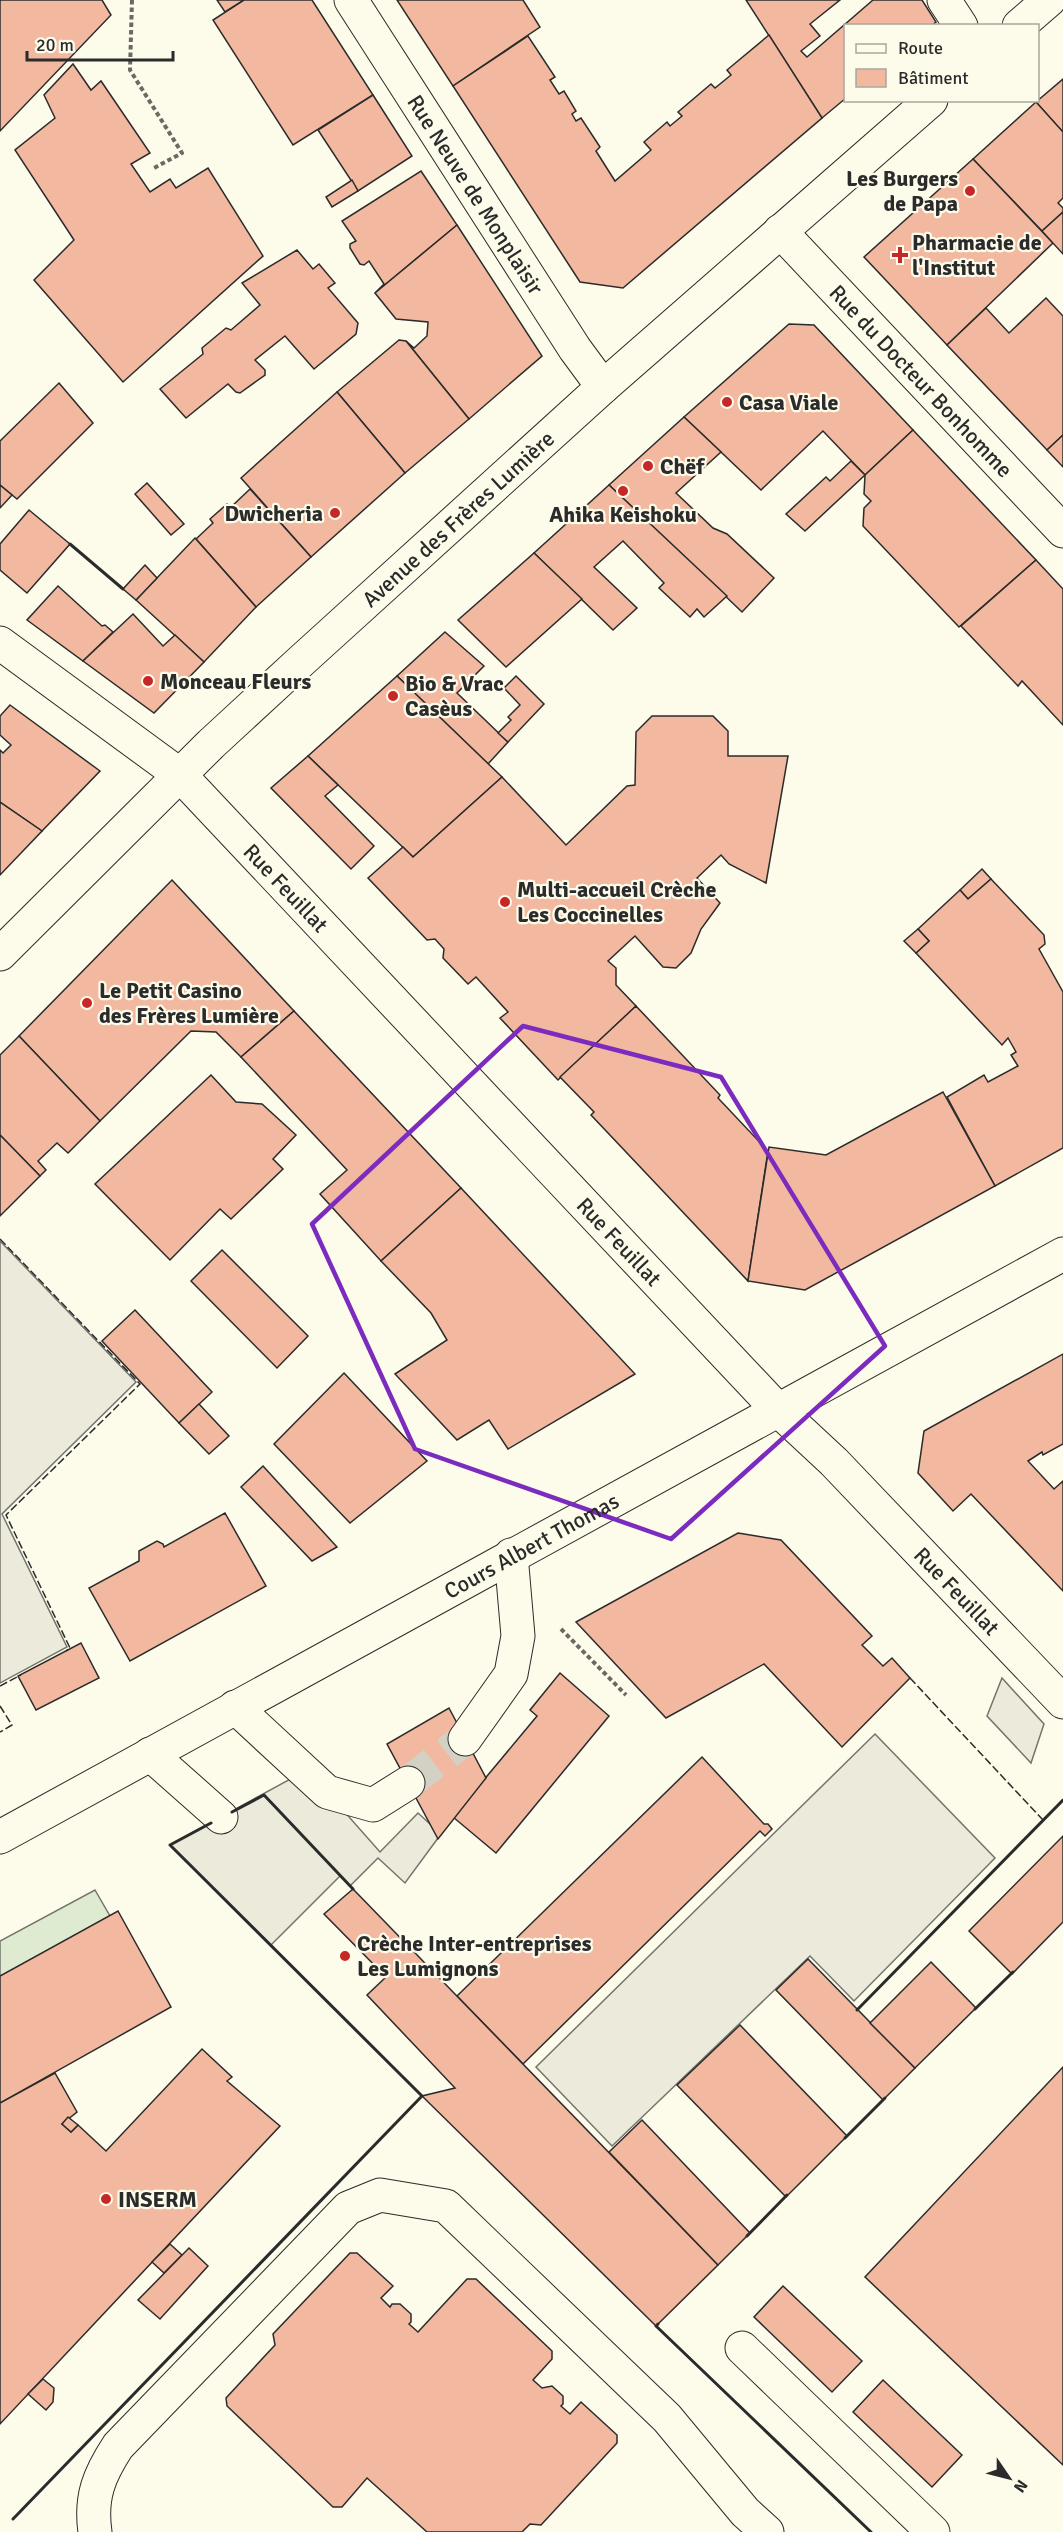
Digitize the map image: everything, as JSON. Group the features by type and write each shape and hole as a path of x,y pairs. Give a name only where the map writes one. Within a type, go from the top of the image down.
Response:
{"main road":[{"name":"Rue Neuve de Monplaisir","path":"351,0 575,349 603,387"},
{"path":"944,0 960,24"},
{"path":"1020,24 1049,0"},
{"name":"Avenue des Frères Lumière","path":"0,954 180,775 300,662 603,387 929,102"},
{"name":"Rue du Docteur Bonhomme","path":"780,231 1063,531"},
{"name":"Rue Feuillat","path":"0,643 180,775 777,1409 834,1462 1063,1702"},
{"name":"Cours Albert Thomas","path":"0,1837 1063,1254"},
{"path":"465,1739 511,1674 518,1636 511,1555"},
{"path":"236,1707 327,1792 373,1805 408,1783"},
{"path":"150,1754 221,1818"},
{"path":"95,2532 92,2510 101,2473 118,2446 348,2208 380,2195 446,2206 667,2418 745,2512 767,2532"},
{"path":"742,2348 933,2532"}],"path":[{"path":"132,0 130,70 182,153 154,168"},
{"path":"558,1625 626,1695"}],"highlighted area":[{"path":"523,1026 721,1077 885,1346 671,1539 415,1449 312,1224"}],"green space":[{"path":"95,1890 110,1916 0,1976 0,1941"}],"shaded area":[{"path":"0,1241 136,1382 2,1514 67,1647 0,1683"},
{"path":"1002,1678 1044,1724 1031,1763 987,1716"},
{"path":"875,1734 995,1858 854,2001 810,1956 612,2146 536,2067"},
{"path":"305,1771 327,1792 380,1852 418,1813 441,1834 405,1883 378,1858 350,1886 340,1876 271,1945 170,1845"}],"building":[{"path":"0,0 102,0 111,15 0,131"},
{"path":"217,0 244,0 225,12"},
{"path":"244,0 312,0 373,95 293,145 213,20"},
{"path":"397,0 523,0 540,27 453,86"},
{"path":"746,0 840,0 810,24 820,36 801,51 807,57 844,25 844,100 822,118"},
{"path":"873,0 922,0 936,22 934,24 845,24"},
{"path":"769,35 822,118 623,288 580,282 453,86 528,36 555,77 550,80 559,94 564,91 576,111 572,114 576,121 581,118 600,147 596,151 615,181 651,150 644,142 667,122 670,126 682,116 678,112 711,84 715,88 731,75 727,70"},
{"path":"73,64 91,90 101,81 150,153 131,164 150,192 170,179 176,188 208,168 263,256 123,382 34,280 74,240 15,150 55,118 44,95"},
{"path":"1063,79 1063,132 1036,102 1039,102 1039,99"},
{"path":"373,95 412,156 358,191 318,130"},
{"path":"1036,102 1063,132 1063,198 1058,203 1063,208 1063,212 1042,231 973,159"},
{"path":"973,159 1053,243 947,345 864,257"},
{"path":"421,171 457,225 375,293 384,284 369,261 364,265 360,264 350,248 350,244 356,241 342,221"},
{"path":"352,180 358,191 332,207 326,197"},
{"path":"1063,212 1063,254 1042,231"},
{"path":"457,225 542,356 469,419 406,341 414,348 427,336 428,322 396,319 375,293"},
{"path":"297,250 313,269 319,264 335,283 328,288 358,323 356,334 314,369 285,336 255,360 265,370 265,375 240,393 228,384 186,418 160,389 203,354 202,348 226,328 231,330 260,305 242,283"},
{"path":"1046,298 1063,316 1063,435 1047,450 947,345 986,308 1009,333"},
{"path":"789,324 814,325 913,430 865,475 823,431 761,490 684,417"},
{"path":"399,340 406,341 469,419 405,473 337,392"},
{"path":"59,383 93,423 17,499 0,485 0,441"},
{"path":"337,392 405,473 311,557 241,478"},
{"path":"684,417 721,452 676,493 713,528 727,534 774,578 742,612 609,485"},
{"path":"913,430 1036,560 959,627 863,526 864,508 871,501 864,494 865,475"},
{"path":"1063,435 1063,467 1047,450"},
{"path":"851,461 865,475 805,531 786,514 826,477 830,481"},
{"path":"147,483 184,524 171,535 135,494"},
{"path":"0,485 12,495 0,508"},
{"path":"609,485 727,596 704,617 697,609 690,617 659,588 664,583 623,541 594,567 637,608 613,630 534,553"},
{"path":"250,489 311,557 256,607 196,539 213,523 210,519 227,504 231,507"},
{"path":"29,510 70,544 27,593 0,570 0,544"},
{"path":"195,538 256,607 204,662 136,600"},
{"path":"534,553 582,599 506,667 458,620"},
{"path":"1036,560 1063,589 1063,725 1022,681 1018,686 961,626"},
{"path":"145,565 157,578 136,600 123,589"},
{"path":"58,586 102,626 105,625 113,632 83,661 27,620"},
{"path":"133,614 163,646 175,635 204,662 154,713 83,661"},
{"path":"445,632 484,666 457,693 508,742 488,764 397,676"},
{"path":"397,676 502,777 413,857 308,756"},
{"path":"516,676 544,704 508,742 498,733 511,720 508,717 520,705 504,688"},
{"path":"10,705 100,771 42,831 0,802 0,750 3,753 11,745 0,735 0,716"},
{"path":"652,716 713,716 728,731 728,756 788,756 766,883 729,864 721,855 697,878 720,903 701,929 691,953 676,968 663,967 635,936 608,961 616,968 616,985 636,1006 558,1080 500,1018 508,1012 476,977 468,984 443,958 444,949 435,939 427,940 368,878 403,847 413,857 502,777 566,845 627,786 635,785 636,732"},
{"path":"308,756 338,785 325,796 374,846 351,869 271,788"},
{"path":"0,802 42,831 0,875"},
{"path":"982,869 991,879 968,899 960,890"},
{"path":"991,879 1044,935 1045,944 1039,949 1063,992 1063,1148 995,1186 947,1097 984,1075 988,1082 1018,1066 1011,1055 1016,1052 1008,1038 1002,1045 916,953 929,941 918,929 960,890 968,899"},
{"path":"172,880 294,1011 241,1057 216,1032 191,1031 100,1121 19,1036"},
{"path":"918,929 929,941 916,953 904,941"},
{"path":"636,1006 720,1095 718,1098 768,1151 748,1281 591,1115 594,1112 560,1077"},
{"path":"294,1011 461,1188 381,1261 320,1194 347,1170 241,1057"},
{"path":"19,1036 100,1121 68,1153 57,1143 38,1161 46,1170 40,1176 0,1135 0,1055"},
{"path":"211,1075 236,1102 262,1104 296,1135 273,1159 283,1169 231,1219 220,1209 170,1260 95,1184"},
{"path":"943,1092 995,1186 805,1290 748,1281 769,1147 826,1155"},
{"path":"0,1135 40,1176 0,1216"},
{"path":"461,1188 635,1374 508,1449 489,1420 457,1440 395,1374 447,1340 431,1313 381,1261"},
{"path":"222,1250 308,1336 277,1368 191,1281"},
{"path":"135,1310 212,1392 179,1423 102,1341"},
{"path":"1063,1354 1063,1444 1043,1455 1042,1452 1028,1461 1054,1489 1063,1481 1063,1591 971,1494 953,1511 918,1473 924,1431"},
{"path":"344,1373 427,1461 350,1523 274,1444"},
{"path":"199,1404 229,1436 209,1454 179,1423"},
{"path":"263,1466 337,1547 312,1561 241,1487"},
{"path":"225,1513 266,1586 130,1661 89,1588 139,1561 139,1551 157,1541 164,1547"},
{"path":"738,1533 781,1540 872,1636 862,1645 883,1666 892,1658 910,1678 842,1747 764,1664 666,1718 576,1622"},
{"path":"81,1643 99,1678 36,1710 18,1676"},
{"path":"560,1673 609,1716 496,1853 453,1817 537,1716 530,1710"},
{"path":"449,1708 486,1778 438,1839 387,1744"},
{"path":"702,1757 764,1824 768,1824 772,1829 765,1836 760,1831 523,2064 457,1996"},
{"path":"1063,1836 1063,1922 1012,1974 969,1931"},
{"path":"353,1889 718,2265 656,2326 422,2096 455,2088 367,1995 386,1977 324,1914"},
{"path":"118,1911 171,2007 0,2103 0,1976"},
{"path":"808,1959 915,2068 883,2100 776,1990"},
{"path":"931,1962 976,2008 915,2068 870,2023"},
{"path":"740,2025 847,2136 786,2197 677,2085"},
{"name":"INSERM","path":"202,2049 232,2077 227,2081 280,2126 0,2424 0,2103 55,2073 77,2112 62,2124 71,2132 78,2125 106,2151"},
{"path":"1063,2067 1063,2465 865,2277"},
{"path":"68,2117 78,2125 71,2132 62,2124"},
{"path":"642,2120 750,2233 718,2265 609,2152"},
{"path":"170,2244 182,2255 164,2273 152,2262"},
{"path":"189,2248 208,2266 160,2319 138,2300"},
{"path":"350,2253 357,2253 393,2286 381,2298 390,2307 392,2304 400,2304 411,2314 409,2324 418,2332 467,2279 476,2279 552,2351 552,2359 533,2380 542,2388 552,2386 563,2396 561,2406 570,2414 581,2402 617,2435 617,2443 541,2525 530,2524 522,2532 427,2532 367,2478 342,2507 333,2507 227,2406 226,2398 275,2345 273,2334"},
{"path":"783,2286 862,2361 832,2392 754,2317"},
{"path":"43,2379 54,2388 53,2402 46,2410 28,2394"},
{"path":"883,2380 962,2455 932,2487 853,2412"}],"tunnel":[{"path":"408,1783 465,1739"}],"fence":[{"path":"0,1239 140,1384 6,1515 70,1648 66,1651"},
{"path":"0,1686 21,1675"},
{"path":"910,1678 1043,1820"},
{"path":"0,1706 12,1725 0,1732"}],"wall":[{"path":"70,544 123,589"},
{"path":"232,1812 264,1795 353,1889"},
{"path":"857,2010 1063,1800"},
{"path":"13,2519 422,2096 170,1845 211,1823"},
{"path":"975,2009 1013,1972"},
{"path":"845,2138 885,2098"},
{"path":"747,2236 787,2195"},
{"path":"658,2324 656,2326 871,2532"}],"place":[{"name":"Les Burgers de Papa","path":"970,191"},
{"name":"Pharmacie de l'Institut","path":"900,255"},
{"name":"Casa Viale","path":"727,402"},
{"name":"Chëf","path":"648,466"},
{"name":"Ahika Keishoku","path":"623,491"},
{"name":"Dwicheria","path":"335,513"},
{"name":"Monceau Fleurs","path":"148,681"},
{"name":"Bio & Vrac Casèus","path":"393,696"},
{"name":"Multi-accueil Crèche Les Coccinelles","path":"505,902"},
{"name":"Le Petit Casino des Frères Lumière","path":"87,1003"},
{"name":"Crèche Inter-entreprises Les Lumignons","path":"345,1956"},
{"name":"INSERM","path":"106,2199"}]}
